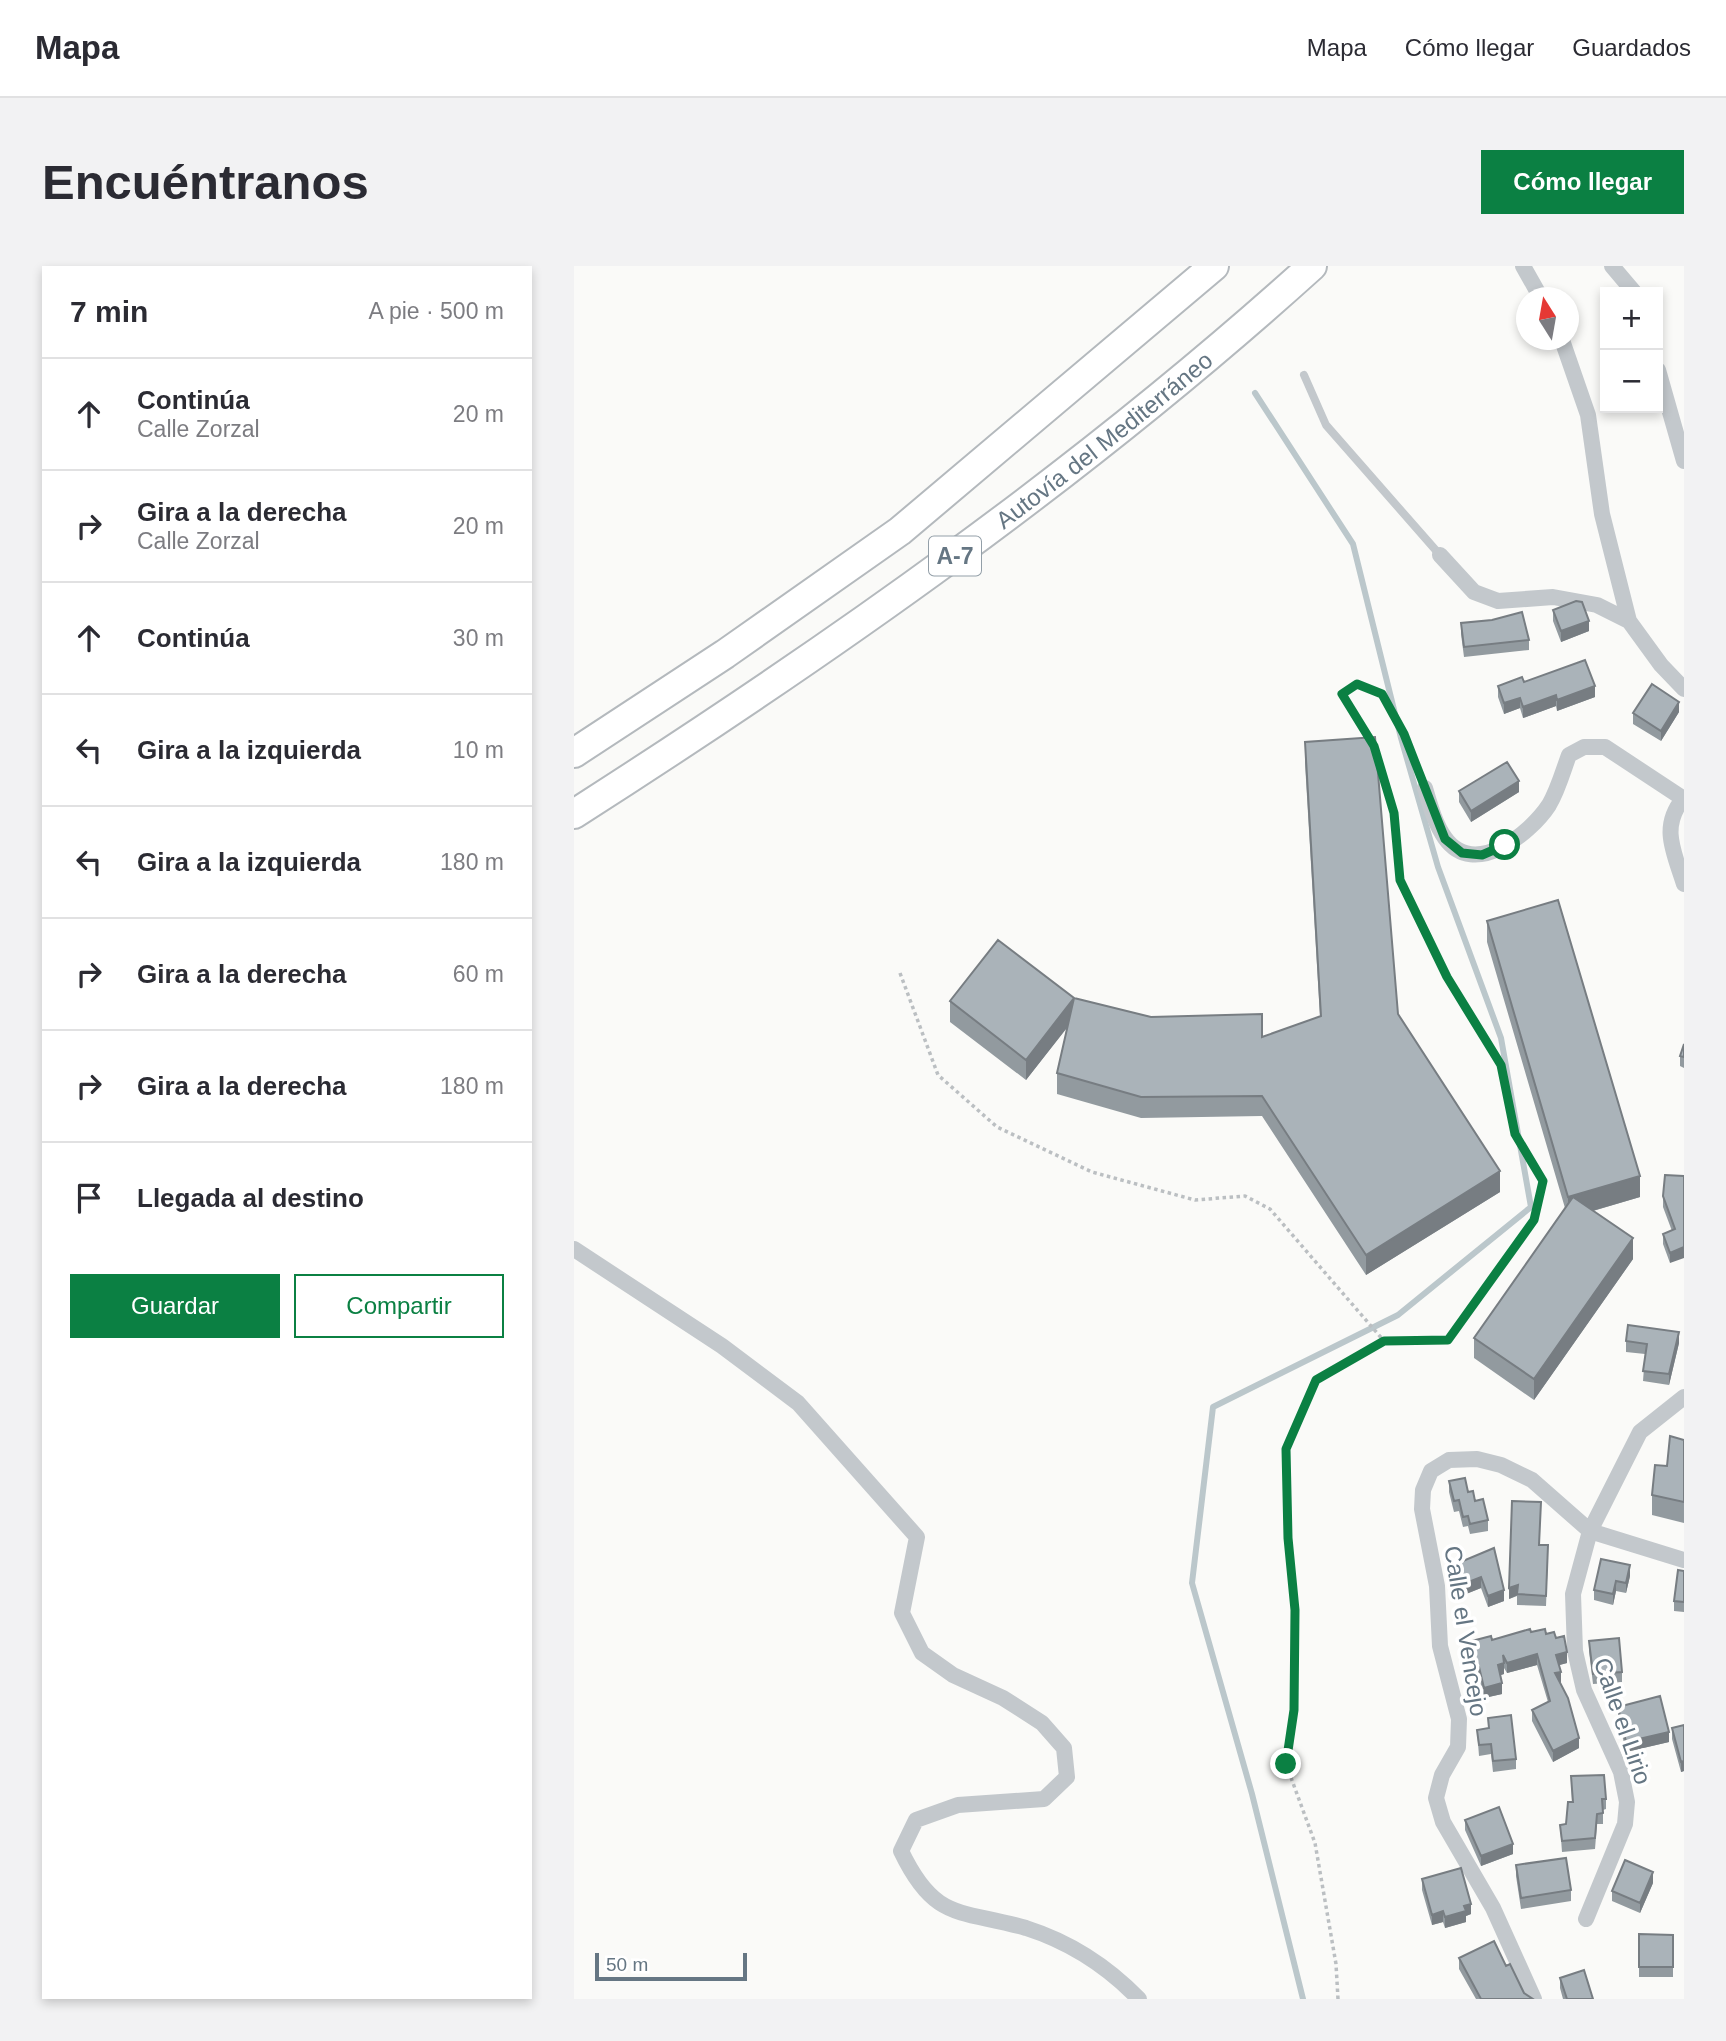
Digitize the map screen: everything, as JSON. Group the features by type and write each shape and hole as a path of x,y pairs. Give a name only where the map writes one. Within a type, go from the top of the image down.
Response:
{"highway":[{"name":"A-7","path":"574,753 725,654 900,531 1214,266"},
{"name":"Autovía del Mediterráneo","path":"574,814 794,670 974,542 1218,351 1312,266"}],"street":[{"path":"1523,266 1535,287"},
{"path":"1612,266 1630,287"},
{"path":"1565,350 1588,415 1602,514 1629,621 1661,665 1684,689"},
{"path":"1663,388 1684,461"},
{"path":"1440,555 1474,592 1498,601 1553,597 1597,605 1629,621"},
{"path":"1425,788 1445,839 1462,853 1482,855 1505,845 1530,828 1550,803 1569,755 1584,747 1605,747 1684,799 1671,814 1669,830 1684,884"},
{"path":"574,1249 722,1346 799,1403 917,1537 902,1613 922,1653 953,1675 1003,1698 1042,1723 1064,1748 1067,1777 1044,1798 958,1805 916,1820 901,1851 916,1882 949,1911 1027,1929 1085,1954 1115,1975 1139,1999"},
{"name":"Calle el Lirio","path":"1586,1919 1625,1824 1627,1802 1621,1772 1584,1690 1575,1651 1573,1594 1590,1531 1640,1432 1684,1397"},
{"name":"Calle el Vencejo","path":"1534,1999 1493,1908 1443,1822 1436,1798 1442,1775 1458,1747 1459,1719 1440,1646 1437,1586 1422,1509 1423,1490 1431,1471 1448,1460 1477,1459 1501,1465 1532,1480 1590,1531"},
{"path":"1590,1531 1684,1560"}],"lane":[{"path":"1304,375 1325,425 1440,555"}],"path":[{"path":"1338,1999 1336,1964 1315,1843 1286,1764 1294,1710 1295,1610 1288,1538 1286,1449 1316,1380 1384,1341 1448,1340 1534,1220 1543,1181 1515,1134 1501,1065 1447,977 1400,880 1394,813 1374,746 1342,694 1357,684 1382,694 1404,734 1425,788"},
{"path":"900,973 938,1074 997,1127 1092,1172 1195,1200 1245,1196 1270,1209 1384,1341"}],"building":[{"path":"1576,601 1582,602 1589,621 1561,631 1553,610"},
{"path":"1522,612 1529,640 1464,647 1461,623 1492,620"},
{"path":"1585,660 1595,686 1557,700 1556,695 1523,707 1520,698 1504,703 1498,686 1522,677 1524,682"},
{"path":"1652,684 1679,702 1661,731 1633,713"},
{"path":"1375,737 1398,1014 1500,1171 1366,1255 1262,1096 1141,1097 1057,1073 1074,998 1151,1017 1262,1014 1262,1037 1321,1016 1305,742"},
{"path":"1507,762 1519,781 1471,811 1459,791"},
{"path":"1558,900 1640,1176 1568,1197 1487,921"},
{"path":"998,940 1074,998 1026,1060 950,1001"},
{"path":"1665,1175 1684,1176 1684,1247 1670,1253 1663,1234 1675,1229 1663,1196"},
{"path":"1573,1197 1633,1238 1534,1379 1474,1338"},
{"path":"1628,1325 1679,1332 1669,1374 1643,1371 1647,1344 1626,1341"},
{"path":"1670,1436 1684,1440 1684,1502 1652,1495 1655,1465 1667,1466"},
{"path":"1465,1478 1468,1492 1473,1491 1475,1501 1483,1499 1488,1520 1470,1524 1468,1516 1463,1517 1459,1500 1454,1501 1449,1481"},
{"path":"1512,1501 1541,1502 1539,1545 1548,1545 1546,1596 1517,1594 1518,1585 1509,1588"},
{"path":"1494,1548 1504,1590 1488,1596 1481,1577 1466,1583 1458,1563"},
{"path":"1601,1559 1630,1565 1626,1583 1616,1581 1613,1594 1594,1590"},
{"path":"1678,1570 1684,1571 1684,1602 1674,1601"},
{"path":"1530,1629 1531,1632 1545,1629 1546,1634 1554,1632 1556,1638 1564,1636 1567,1652 1556,1655 1561,1672 1555,1673 1568,1698 1579,1738 1553,1751 1532,1710 1550,1701 1537,1654 1507,1663 1503,1655 1504,1663 1498,1665 1502,1683 1484,1688 1479,1667 1471,1669 1464,1643 1491,1636 1492,1640"},
{"path":"1619,1638 1622,1672 1593,1674 1589,1641"},
{"path":"1660,1696 1669,1732 1626,1742 1618,1707"},
{"path":"1511,1715 1516,1759 1493,1761 1491,1744 1479,1745 1477,1730 1489,1728 1488,1718"},
{"path":"1684,1725 1684,1761 1681,1762 1672,1728"},
{"path":"1604,1775 1606,1799 1602,1799 1603,1813 1597,1814 1595,1838 1562,1841 1560,1825 1566,1824 1568,1802 1573,1802 1571,1776"},
{"path":"1499,1807 1513,1844 1481,1856 1465,1820"},
{"path":"1566,1858 1571,1890 1521,1898 1516,1865"},
{"path":"1625,1860 1653,1872 1640,1903 1612,1891"},
{"path":"1461,1868 1471,1904 1464,1906 1466,1911 1445,1917 1443,1911 1432,1915 1422,1879"},
{"path":"1639,1934 1673,1935 1673,1967 1639,1967"},
{"path":"1494,1941 1506,1966 1510,1964 1524,1993 1533,1999 1481,1999 1459,1958"},
{"path":"1584,1970 1593,1999 1567,1999 1560,1978"}],"waterway":[{"path":"1255,393 1353,544 1401,738 1438,867 1501,1038 1531,1207 1398,1315 1213,1407 1192,1583 1252,1794 1303,1999"}],"route":[{"path":"1286,1764 1294,1710 1295,1610 1288,1538 1286,1449 1316,1380 1384,1341 1448,1340 1534,1220 1543,1181 1515,1134 1501,1065 1447,977 1400,880 1394,813 1374,746 1342,694 1357,684 1382,694 1404,734 1445,839 1462,853 1482,855 1505,845"}]}
